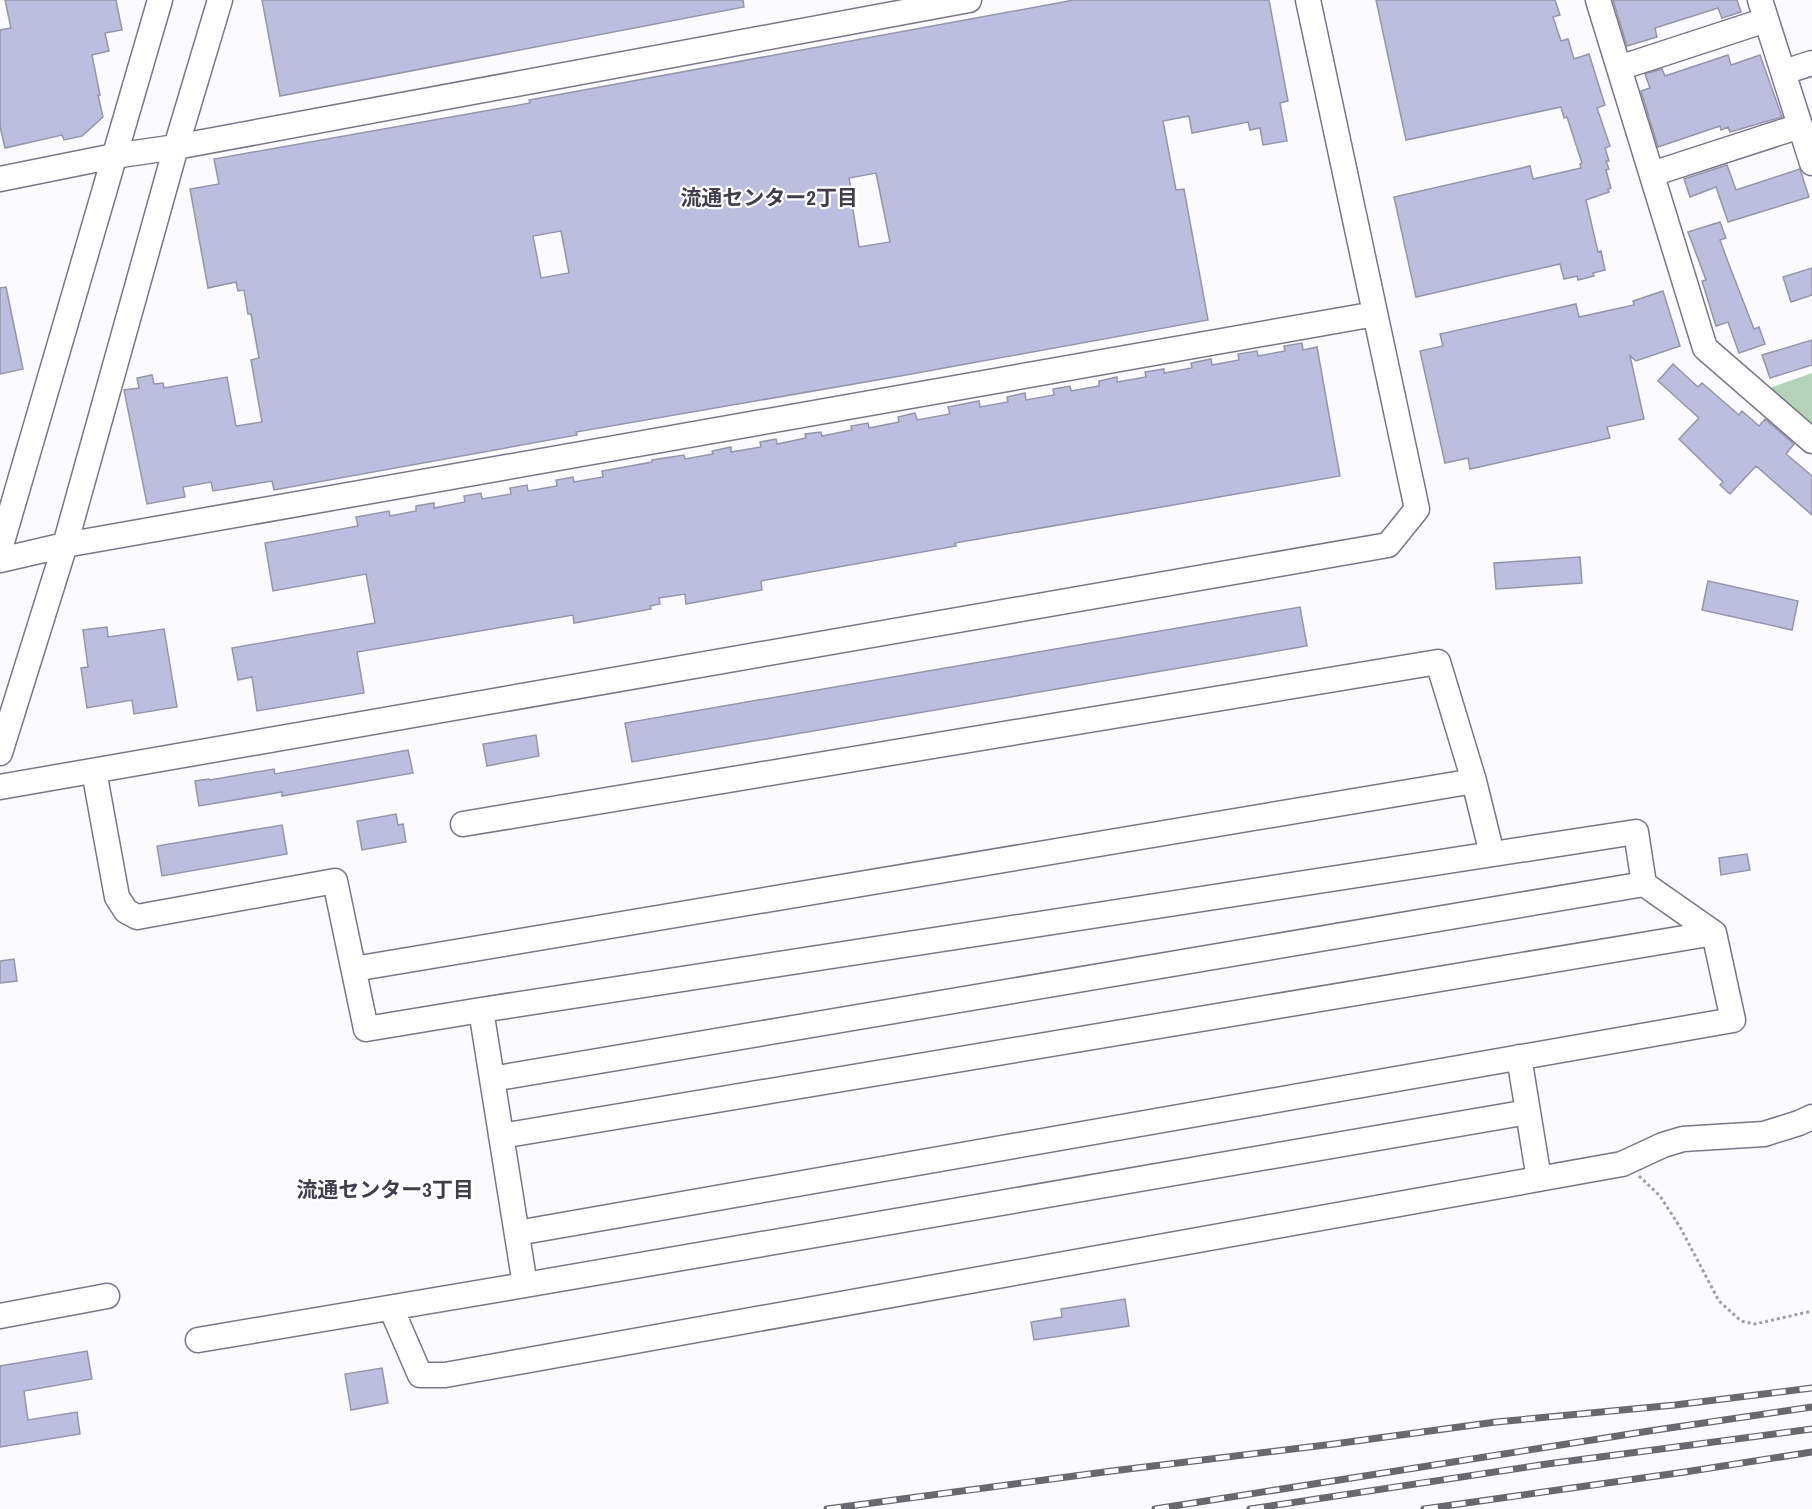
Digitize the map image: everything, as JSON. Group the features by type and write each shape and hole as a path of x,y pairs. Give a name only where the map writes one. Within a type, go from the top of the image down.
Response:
{"street":[{"path":"0,549 160,0"},
{"path":"0,753 65,545 220,0"},
{"path":"0,179 114,156 177,147 969,0"},
{"path":"0,788 1388,545 1417,509 1308,0"},
{"path":"1598,0 1705,348 1812,441"},
{"path":"1618,68 1763,10 1812,163"},
{"path":"1784,72 1812,63"},
{"path":"1652,174 1800,126"},
{"path":"0,560 65,545 1375,314"},
{"path":"463,824 1438,662 1474,781 1492,854"},
{"path":"94,771 117,897 126,910 137,917 335,881 366,1029 1636,832 1644,884"},
{"path":"354,969 1474,781"},
{"path":"492,1079 1644,884 1714,933 1732,1020 517,1233"},
{"path":"501,1136 1714,933"},
{"path":"481,1010 525,1285"},
{"path":"1519,1057 1539,1179"},
{"path":"198,1340 1528,1112"},
{"path":"391,1308 420,1375 445,1375 1624,1163 1683,1138 1764,1134 1812,1117"},
{"path":"0,1316 107,1296"}],"path":[{"path":"1624,1163 1660,1196 1680,1227 1719,1300 1741,1321 1755,1324 1812,1311"}],"green space":[{"path":"1812,373 1812,428 1767,389"}],"building":[{"path":"5,0 116,0 122,30 105,33 109,51 92,55 103,117 82,136 64,140 62,135 5,148 0,126 0,30 11,28"},
{"path":"262,0 743,0 744,7 280,96"},
{"path":"1074,0 1269,0 1288,101 1280,103 1287,141 1263,145 1260,128 1250,130 1248,122 1192,133 1189,116 1163,121 1176,190 1184,189 1208,320 576,432 577,435 274,490 272,481 213,491 211,482 183,487 185,497 147,504 124,390 139,388 137,378 152,375 154,384 163,383 164,388 227,377 236,426 262,422 251,360 259,358 244,290 238,291 236,282 208,288 190,189 219,184 214,159 530,103 529,100","holes":["876,173 890,242 859,247 849,178","561,231 569,273 541,278 533,236"]},
{"path":"1376,0 1555,0 1560,15 1553,17 1561,41 1568,39 1574,59 1589,54 1605,105 1597,108 1610,146 1605,148 1609,161 1606,161 1609,169 1606,170 1611,188 1608,189 1609,192 1586,200 1598,252 1601,251 1605,270 1593,273 1594,276 1578,280 1577,276 1564,279 1560,264 1416,297 1394,197 1530,166 1533,179 1581,168 1582,163 1567,117 1564,118 1561,107 1406,140"},
{"path":"1613,0 1737,0 1741,12 1722,18 1718,8 1655,28 1657,37 1627,46"},
{"path":"1728,55 1731,65 1760,55 1782,117 1730,132 1728,127 1721,130 1720,126 1658,147 1641,91 1650,88 1645,74 1662,69 1665,76"},
{"path":"1727,165 1736,190 1800,169 1809,197 1728,222 1716,187 1690,197 1684,179"},
{"path":"1720,222 1726,238 1720,240 1728,262 1754,329 1759,327 1765,344 1739,353 1728,322 1716,326 1702,281 1706,280 1688,232"},
{"path":"1812,268 1812,295 1791,302 1783,277"},
{"path":"6,287 23,369 0,374 0,288"},
{"path":"1663,291 1680,346 1636,361 1630,356 1644,419 1607,427 1610,438 1470,469 1468,458 1445,463 1420,351 1443,346 1440,334 1576,304 1579,317 1634,305 1633,301"},
{"path":"1812,340 1812,365 1770,378 1762,355"},
{"path":"1302,343 1303,350 1317,347 1340,476 955,543 956,546 761,581 762,590 686,604 685,594 659,598 660,604 650,606 651,609 574,623 573,615 357,652 364,693 257,711 252,677 238,680 232,648 375,623 366,574 273,591 265,543 358,526 356,517 389,511 390,516 416,511 416,506 434,503 434,508 465,502 464,496 481,493 482,499 511,494 510,488 527,485 528,491 557,486 556,480 573,477 574,482 603,477 602,471 652,462 652,460 684,455 685,459 713,454 712,451 731,447 731,452 761,447 760,442 776,439 777,444 806,438 805,434 821,432 822,436 852,430 851,426 868,423 869,428 899,422 898,417 915,413 917,420 950,414 948,407 979,401 980,407 1008,402 1007,397 1025,393 1026,400 1054,395 1053,389 1070,386 1071,391 1099,386 1099,381 1117,377 1117,382 1146,377 1145,372 1164,369 1164,373 1192,368 1191,363 1211,359 1212,365 1239,360 1238,354 1257,351 1258,356 1285,351 1284,346"},
{"path":"1673,364 1698,387 1702,383 1739,415 1742,411 1759,426 1765,419 1794,444 1786,454 1812,476 1812,515 1756,466 1730,494 1720,485 1723,482 1679,439 1699,418 1658,381"},
{"path":"1580,557 1582,583 1496,589 1494,563"},
{"path":"1708,581 1798,601 1792,630 1702,610"},
{"path":"1300,607 1307,646 632,762 625,723"},
{"path":"107,627 108,637 164,629 177,707 134,714 132,700 87,708 81,668 88,667 83,630"},
{"path":"536,735 539,756 487,766 483,744"},
{"path":"408,750 413,773 282,796 282,792 199,806 195,781 274,769 275,774"},
{"path":"396,814 398,825 403,824 406,842 362,850 357,821"},
{"path":"282,825 287,854 162,876 157,846"},
{"path":"1747,854 1750,870 1721,875 1719,858"},
{"path":"14,959 17,981 0,983 0,961"},
{"path":"1125,1299 1129,1326 1034,1340 1031,1322 1062,1317 1061,1309"},
{"path":"87,1351 92,1379 24,1391 28,1420 77,1412 80,1434 0,1447 0,1366"},
{"path":"382,1368 388,1403 351,1410 345,1374"}],"railway":[{"path":"827,1509 1496,1422 1675,1405 1812,1388"},
{"path":"1155,1509 1812,1407"},
{"path":"1250,1509 1547,1464 1812,1429"},
{"path":"1424,1509 1812,1452"}],"district":[{"name":"流通センター2丁目","path":"769,197"},
{"name":"流通センター3丁目","path":"385,1189"}]}
